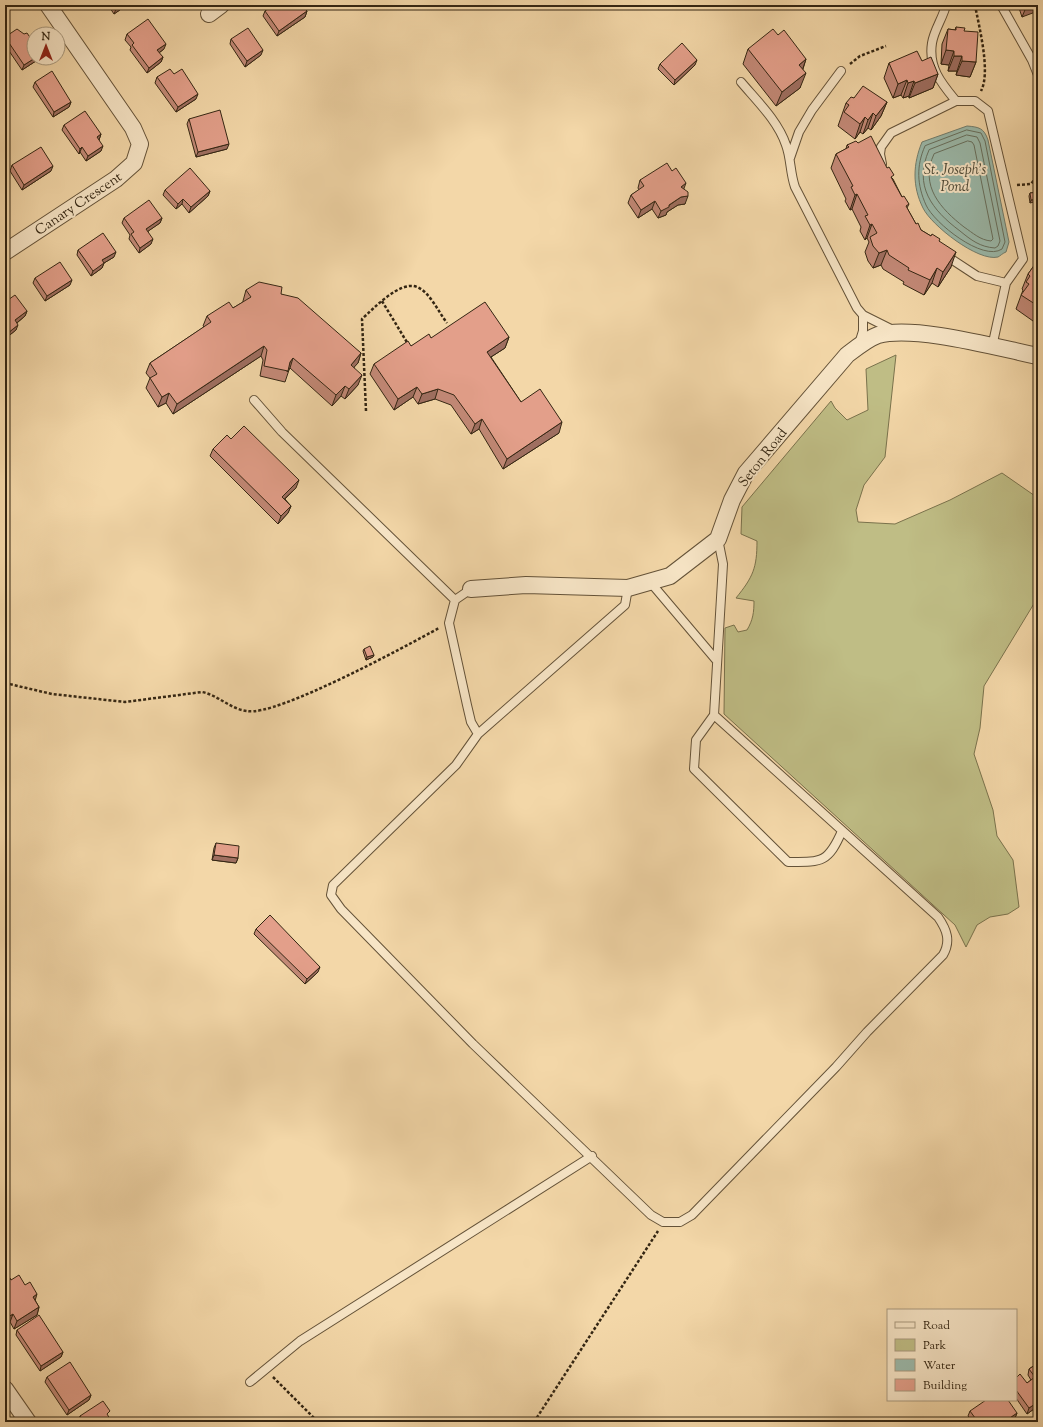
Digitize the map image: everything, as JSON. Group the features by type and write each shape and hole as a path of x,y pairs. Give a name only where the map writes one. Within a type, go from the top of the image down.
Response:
{"street":[{"name":"Canary Crescent","path":"5,252 116,179 134,163 140,144 133,128 48,5"},
{"name":"Seton Road","path":"718,539 732,500 746,474 822,383 847,355 858,346 877,336 913,333 1038,356"},
{"path":"471,589 526,585 628,588 670,576 718,539"},
{"path":"5,1389 28,1422"}],"lane":[{"path":"946,5 932,43 932,65 937,78 956,101"},
{"path":"1001,5 1032,60 1038,75"},
{"path":"790,158 799,132 809,115 841,71"},
{"path":"741,82 777,126 785,142 790,158 791,175 795,187 857,308 863,316 899,333"},
{"path":"886,173 880,154 886,138 891,134 956,101 975,101 988,111 1004,186 1023,259 1006,283 992,347"},
{"path":"941,251 952,261 977,276 1006,283"},
{"path":"858,346 863,331 863,316"},
{"path":"254,400 282,432 455,600"},
{"path":"718,539 723,564 714,715 696,740 694,769 788,862 817,862 834,850 842,831"},
{"path":"651,582 717,661"},
{"path":"628,588 625,605 478,734 456,765 333,885 331,895 341,910 473,1044 592,1156 651,1215 663,1222 680,1222 692,1215 831,1073 867,1032 943,956 948,946 948,934 938,917 714,715"},
{"path":"471,589 455,600 449,623 466,705 471,722 478,734"},
{"path":"250,1382 300,1341 592,1156"}],"path":[{"path":"975,5 984,64 984,85 975,101"},
{"path":"841,71 860,56 886,46"},
{"path":"1004,186 1031,184 1038,175"},
{"path":"366,411 362,319 382,301 399,289 408,286 417,287 426,295 447,323"},
{"path":"382,301 409,345"},
{"path":"5,683 52,694 125,702 202,692 211,694 247,712 281,705 391,655 449,623"},
{"path":"534,1422 663,1222"},
{"path":"265,1370 318,1422"}],"green space":[{"path":"896,355 885,457 864,485 856,510 858,522 895,524 950,500 1002,473 1038,498 1038,597 984,686 980,728 974,754 993,810 997,836 1013,860 1019,907 1008,914 990,917 977,925 966,947 955,925 724,714 725,628 734,625 738,632 747,630 752,619 754,609 754,601 736,598 753,572 757,550 757,541 741,534 742,507 831,401 835,408 847,420 868,410 866,369"}],"water":[{"name":"St. Joseph’s Pond","path":"967,126 975,127 983,131 988,140 1009,242 1006,252 998,257 989,257 979,254 956,241 935,224 923,208 917,192 915,183 915,167 922,142"}],"building":[{"path":"113,5 121,5 116,9"},
{"path":"273,5 302,5 307,11 279,31 265,11"},
{"path":"5,11 8,16 5,18"},
{"path":"148,19 166,44 157,50 163,57 149,68 132,45 134,43 127,34"},
{"path":"956,27 965,28 964,31 978,32 976,62 962,61 962,56 954,56 954,51 946,50 948,29 956,30"},
{"path":"248,28 263,50 247,61 231,39"},
{"path":"17,29 24,34 26,33 26,64 24,65 5,37"},
{"path":"773,29 778,35 784,30 806,59 799,65 806,73 782,92 748,49"},
{"path":"682,43 697,60 675,80 660,64"},
{"path":"917,51 922,61 931,57 938,74 915,83 914,81 908,83 907,80 898,84 889,63"},
{"path":"170,69 174,74 182,69 198,94 178,107 157,77"},
{"path":"52,71 71,102 54,112 35,82"},
{"path":"863,86 887,102 876,116 873,113 868,120 865,117 860,124 844,112 849,105 846,103 851,97 854,98"},
{"path":"220,110 229,144 198,152 189,119"},
{"path":"85,111 101,134 97,137 103,146 88,156 82,147 80,149 64,125"},
{"path":"871,136 887,168 889,167 894,175 891,177 902,197 904,196 909,204 906,206 916,224 918,223 921,230 940,239 939,241 956,252 943,272 937,268 930,280 908,270 909,268 889,255 887,250 879,253 873,246 870,237 877,233 865,216 868,215 857,194 855,195 851,187 853,186 836,154 849,147 847,145 856,141 858,143"},
{"path":"41,147 53,166 24,185 12,165"},
{"path":"667,163 672,171 676,168 686,183 681,187 688,192 688,196 681,197 669,205 669,207 661,211 655,201 641,210 631,195 644,186 640,180"},
{"path":"190,168 210,191 191,207 183,199 178,204 165,190"},
{"path":"1038,192 1038,199 1031,200 1030,193"},
{"path":"149,200 162,218 146,229 153,239 140,248 131,234 134,232 124,218"},
{"path":"103,233 116,252 102,260 104,263 93,271 78,250"},
{"path":"1038,260 1038,306 1021,295 1029,284 1026,282 1030,276 1028,274"},
{"path":"60,262 72,280 47,296 35,278"},
{"path":"259,282 282,287 281,294 298,298 361,353 351,365 362,375 349,389 345,386 336,395 293,358 290,362 288,371 264,366 267,350 264,346 177,404 169,393 162,397 150,378 157,374 150,363 211,322 207,316 229,302 233,308 251,297 246,290"},
{"path":"15,295 27,311 15,320 18,325 8,333 5,330 5,302"},
{"path":"485,302 509,337 487,352 521,402 540,389 562,422 507,459 482,419 475,424 454,395 438,389 422,394 417,387 398,399 374,364 408,341 411,346 429,334 431,338"},
{"path":"244,426 299,480 282,497 291,506 281,516 213,449 227,435 231,439"},
{"path":"370,646 374,655 367,657 364,649"},
{"path":"216,843 239,846 238,858 214,855"},
{"path":"270,915 320,967 307,979 256,929"},
{"path":"5,1270 11,1280 19,1275 25,1285 30,1282 37,1294 33,1297 39,1307 17,1321 13,1314 8,1317 5,1311"},
{"path":"39,1315 63,1352 41,1366 17,1330"},
{"path":"70,1362 91,1395 69,1410 47,1377"},
{"path":"1038,1363 1038,1402 1029,1408 1017,1391 1017,1377 1020,1374 1027,1383 1035,1377 1029,1369"},
{"path":"103,1401 110,1411 107,1414 112,1422 84,1422 80,1416"},
{"path":"985,1401 1009,1401 1017,1413 1004,1422 978,1422 970,1411"}]}
